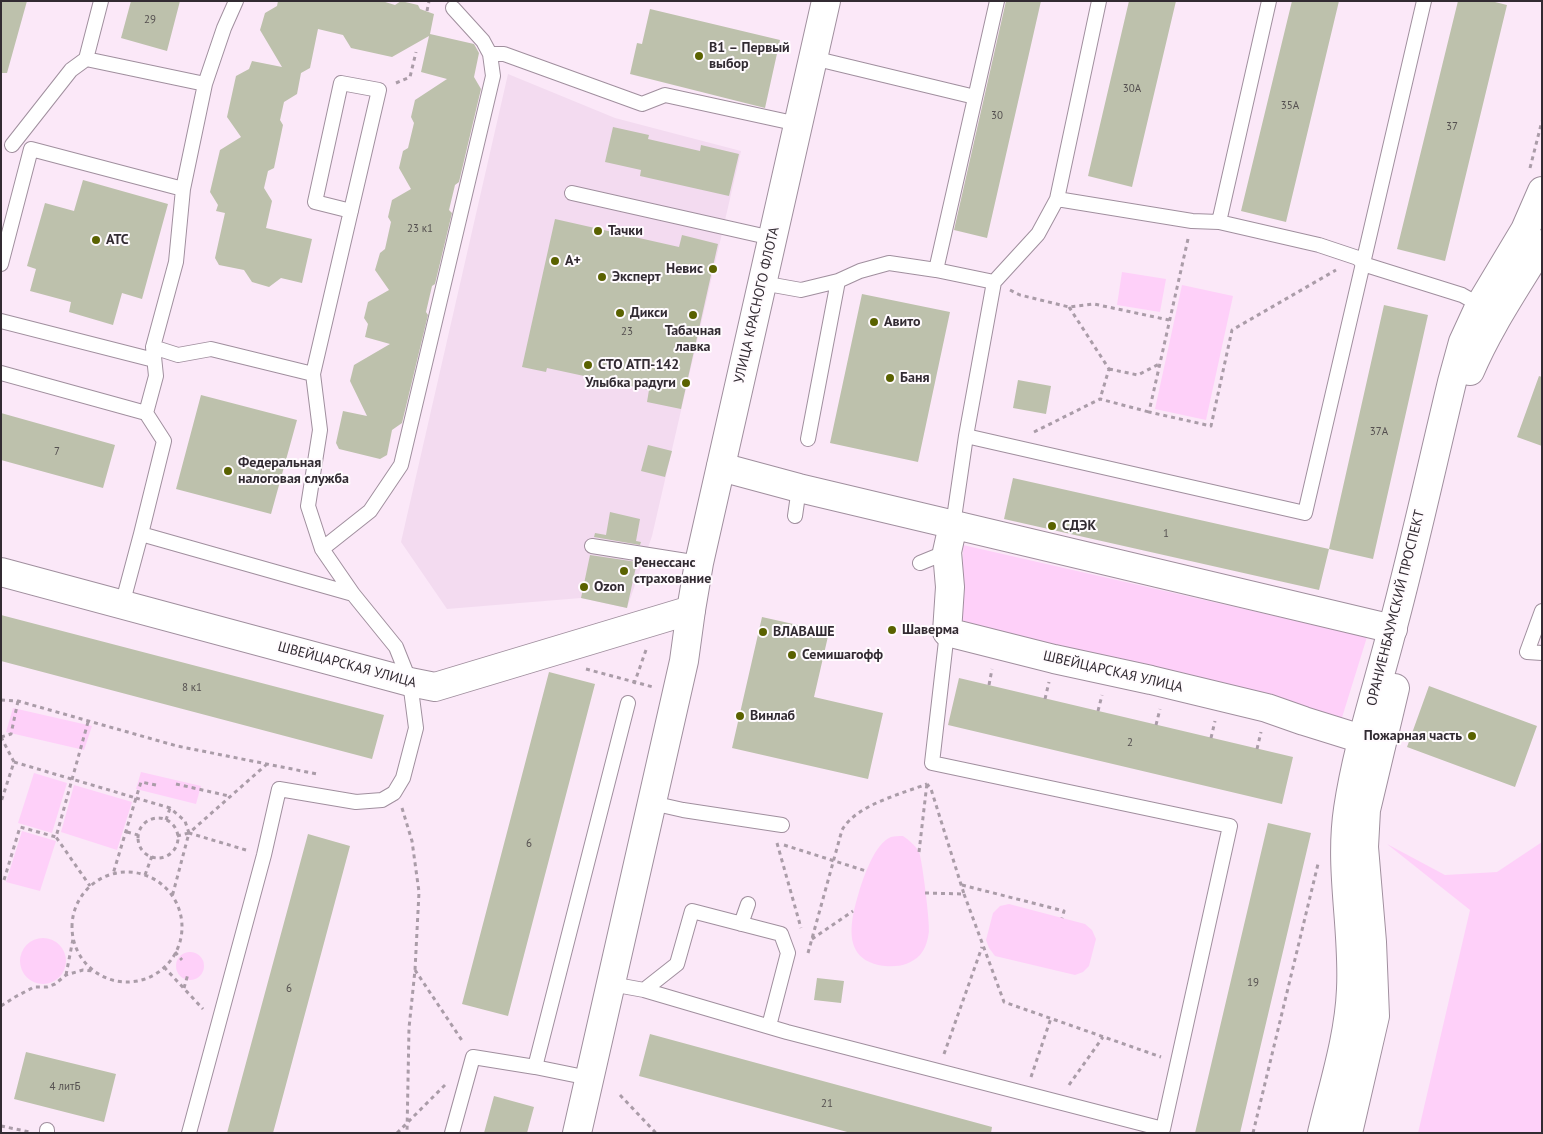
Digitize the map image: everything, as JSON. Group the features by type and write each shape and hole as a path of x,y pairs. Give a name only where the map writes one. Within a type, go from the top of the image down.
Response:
{"street":[{"name":"УЛИЦА КРАСНОГО ФЛОТА","path":"577,1133 684,661 690,610 699,563 826,1"},
{"name":"ОРАНИЕНБАУМСКИЙ ПРОСПЕКТ","path":"1348,1133 1375,1016 1369,896 1364,847 1372,742 1393,629 1463,342 1480,305 1525,230 1542,191"},
{"name":"ОРАНИЕНБАУМСКИЙ ПРОСПЕКТ","path":"1322,1133 1344,1039 1351,990 1351,942 1344,842 1353,779 1372,742 1469,375 1478,352 1542,244"},
{"path":"721,467 799,488 1393,629"},
{"path":"947,632 950,587 947,552 953,525"},
{"name":"ШВЕЙЦАРСКАЯ УЛИЦА","path":"1,572 410,682 435,687 690,610"},
{"name":"ШВЕЙЦАРСКАЯ УЛИЦА","path":"947,632 1054,660 1151,680 1267,708 1372,742"}],"lane":[{"path":"12,145 71,70 86,59 101,1"},
{"path":"146,413 156,376 153,353 176,262 183,188 206,84 224,28 236,1"},
{"path":"936,270 997,1"},
{"path":"953,525 966,436 994,282 1038,234 1057,199 1099,1"},
{"path":"1219,222 1269,1"},
{"path":"966,436 1008,444 1305,513 1360,261 1424,1"},
{"path":"322,549 370,512 400,465 493,76 490,54 483,41 453,8"},
{"path":"490,54 504,54 642,104 664,94 798,124"},
{"path":"813,58 975,98"},
{"path":"86,59 206,84"},
{"path":"189,1133 264,855 279,789 356,802 382,800 394,793 403,778 416,728 410,682 396,647 352,594 322,549 308,506 320,430 313,374 351,211 379,90 341,83 315,202 351,211"},
{"path":"1,264 31,149 183,188"},
{"path":"572,193 772,238"},
{"path":"1057,199 1192,221 1219,222 1319,246 1462,295 1480,305"},
{"path":"762,283 801,290 838,282 860,271 889,263 994,282"},
{"path":"808,439 838,282"},
{"path":"1,321 153,353 178,355 211,349 313,374"},
{"path":"1,373 146,413 164,442 122,605"},
{"path":"794,516 799,488"},
{"path":"141,534 352,594"},
{"path":"592,546 699,563"},
{"path":"920,563 947,552"},
{"path":"1542,610 1527,652 1542,653"},
{"path":"611,984 644,990 787,1032 1163,1129 1230,826 932,763 947,632"},
{"path":"535,1067 628,703"},
{"path":"652,803 683,810 782,825"},
{"path":"741,924 748,904"},
{"path":"644,990 677,964 692,911 781,934 788,953 769,1026"},
{"path":"452,1133 473,1057 589,1078"}],"path":[{"path":"427,11 429,1"},
{"path":"379,90 410,78 416,52"},
{"path":"1149,412 1192,221"},
{"path":"1008,444 1100,399 1211,426 1232,330 1360,261"},
{"path":"994,282 1020,295 1069,307 1094,304 1169,320"},
{"path":"1069,307 1109,369 1138,375 1160,364"},
{"path":"1100,399 1109,369"},
{"path":"628,703 647,647"},
{"path":"582,668 658,688"},
{"path":"1,700 18,701 177,746 322,775"},
{"path":"1,802 14,762 1,737 11,734 18,701"},
{"path":"56,837 88,722"},
{"path":"14,762 170,808 185,822 189,833 172,897"},
{"path":"177,836 189,833 268,764"},
{"path":"113,874 141,782 156,785"},
{"path":"176,784 230,796"},
{"path":"919,852 927,784"},
{"path":"806,962 833,861 842,830 846,823 864,809 927,784"},
{"path":"927,784 931,789 964,894 1004,1002 1163,1057"},
{"path":"394,793 403,811 412,842 418,892 415,970 409,1028 408,1133"},
{"path":"166,820 170,808"},
{"path":"156,818 166,820 174,827 177,841 175,848 170,853 163,856 152,856 143,851 139,845 138,835 143,824 156,818"},
{"path":"4,880 20,827 56,837 90,886"},
{"path":"127,832 138,835"},
{"path":"189,833 264,855"},
{"path":"803,934 777,842 866,871"},
{"path":"145,875 152,856"},
{"path":"135,873 145,875 163,885 180,911 182,921 180,941 175,952 164,967 147,978 127,982 108,978 95,971 83,960 78,951 74,938 74,912 90,886 102,878 113,874 135,873"},
{"path":"962,885 1064,911 1062,918"},
{"path":"925,893 964,894"},
{"path":"812,939 853,912"},
{"path":"66,975 74,938"},
{"path":"806,944 808,953"},
{"path":"938,1070 982,946"},
{"path":"175,952 182,960"},
{"path":"164,967 218,1025"},
{"path":"1,1006 34,987 47,987 55,984 66,975 83,970 95,971"},
{"path":"398,1133 473,1057 415,970"},
{"path":"184,989 188,974"},
{"path":"1026,1093 1051,1018"},
{"path":"1067,1089 1103,1037"},
{"path":"620,1095 657,1132"},
{"path":"1,1126 33,1133"},
{"path":"650,1133 657,1132"}],"shaded area":[{"path":"508,74 615,118 741,151 652,536 627,608 581,598 447,609 401,542"},
{"path":"1122,272 1166,279 1160,312 1117,305"},
{"path":"1182,285 1233,296 1206,420 1155,409"},
{"path":"963,545 1367,637 1340,724 962,624"},
{"path":"13,708 92,726 84,750 6,732"},
{"path":"141,772 201,786 196,804 136,789"},
{"path":"34,773 67,783 52,833 18,823"},
{"path":"74,785 132,802 117,850 61,832"},
{"path":"22,831 56,841 40,891 6,882"},
{"path":"903,836 919,852 924,877 929,931 925,946 920,955 904,965 885,966 871,963 861,957 855,948 852,938 853,916 859,892 875,853 885,840"},
{"path":"1542,842 1542,1133 1418,1133 1470,910 1387,844 1445,875 1497,872"},
{"path":"1009,904 1085,924 1092,930 1096,939 1089,966 1083,972 1075,975 995,956 986,940 993,913 1000,906"},
{"path":"38,938 48,938 62,948 66,961 62,974 56,980 48,984 38,984 24,974 20,966 20,956 30,942"},
{"path":"190,952 200,956 204,966 200,976 190,980 180,976 176,966 180,956"}],"building":[{"path":"1,1 27,1 7,73 1,73"},
{"path":"131,1 180,1 167,51 121,38"},
{"path":"278,1 382,1 395,5 401,1 418,5 420,9 434,14 430,34 474,44 479,53 474,77 481,89 459,182 455,185 449,210 452,213 435,284 432,286 426,312 428,315 402,423 392,430 387,455 380,459 339,449 336,443 343,411 367,416 350,381 354,365 390,344 365,337 368,324 364,318 368,302 389,290 375,270 380,253 385,249 391,222 388,217 392,200 411,189 399,168 403,151 408,148 414,123 411,117 415,100 447,79 421,72 429,36 392,57 351,48 343,35 318,29 310,68 301,73 297,94 284,102 280,120 283,125 274,168 268,171 264,188 272,201 266,228 312,239 302,283 281,278 269,287 252,282 244,270 219,265 215,258 225,213 216,211 218,205 210,192 220,150 241,137 227,117 236,76 249,69 252,61 282,67 260,30 265,13 277,6"},
{"path":"1006,1 1041,1 987,238 954,230"},
{"path":"1129,1 1176,1 1132,187 1088,176"},
{"path":"1292,1 1339,1 1286,222 1241,211"},
{"path":"1458,1 1491,1 1507,5 1445,261 1397,249"},
{"name":"В1 – Первый выбор","path":"650,9 780,40 765,108 630,74 637,43 642,44"},
{"path":"613,127 649,135 648,139 700,151 701,145 739,154 729,196 640,176 641,170 605,162"},
{"name":"АТС","path":"83,180 168,204 142,299 122,293 113,325 69,312 71,302 30,291 36,269 27,266 45,203 74,211"},
{"path":"555,219 679,247 682,235 718,244 681,409 647,402 649,390 547,368 546,372 522,367"},
{"name":"Баня","path":"862,294 950,312 918,462 830,443"},
{"path":"1384,305 1428,315 1373,559 1329,549"},
{"path":"1539,376 1542,377 1542,446 1517,437"},
{"path":"1018,380 1051,386 1046,414 1013,408"},
{"path":"201,395 297,420 271,514 176,489"},
{"path":"1,413 115,445 103,488 1,460"},
{"path":"648,445 672,451 665,477 641,471"},
{"path":"1013,478 1329,549 1319,590 1004,519"},
{"path":"610,512 640,519 636,541 641,542 640,545 594,537 595,533 606,535"},
{"path":"590,555 637,562 627,608 581,598"},
{"path":"1,615 384,715 372,759 1,661"},
{"path":"762,617 829,632 814,697 883,713 868,779 732,748"},
{"path":"549,672 595,684 508,1016 462,1004"},
{"path":"959,678 1293,757 1282,804 948,725"},
{"name":"Пожарная часть","path":"1429,686 1537,726 1515,787 1407,747"},
{"path":"1268,823 1311,833 1240,1133 1195,1133"},
{"path":"308,834 350,846 273,1133 227,1133"},
{"path":"817,978 844,981 841,1003 814,1000"},
{"path":"650,1034 992,1127 991,1133 851,1133 639,1076"},
{"path":"26,1052 116,1074 104,1122 14,1099"},
{"path":"494,1096 534,1107 527,1133 484,1133"}],"place":[{"name":"В1 – Первый выбор","path":"699,56"},
{"name":"Тачки","path":"598,231"},
{"name":"АТС","path":"96,240"},
{"name":"А+","path":"555,261"},
{"name":"Невис","path":"713,269"},
{"name":"Эксперт","path":"602,277"},
{"name":"Дикси","path":"620,313"},
{"name":"Табачная лавка","path":"693,315"},
{"name":"Авито","path":"874,322"},
{"name":"СТО АТП-142","path":"588,365"},
{"name":"Баня","path":"890,378"},
{"name":"Улыбка радуги","path":"686,383"},
{"name":"Федеральная налоговая служба","path":"228,471"},
{"name":"СДЭК","path":"1052,526"},
{"name":"Ренессанс страхование","path":"624,571"},
{"name":"Ozon","path":"584,587"},
{"name":"Шаверма","path":"892,630"},
{"name":"ВЛАВАШЕ","path":"763,632"},
{"name":"Семишагофф","path":"792,655"},
{"name":"Винлаб","path":"740,716"},
{"name":"Пожарная часть","path":"1472,736"}]}
